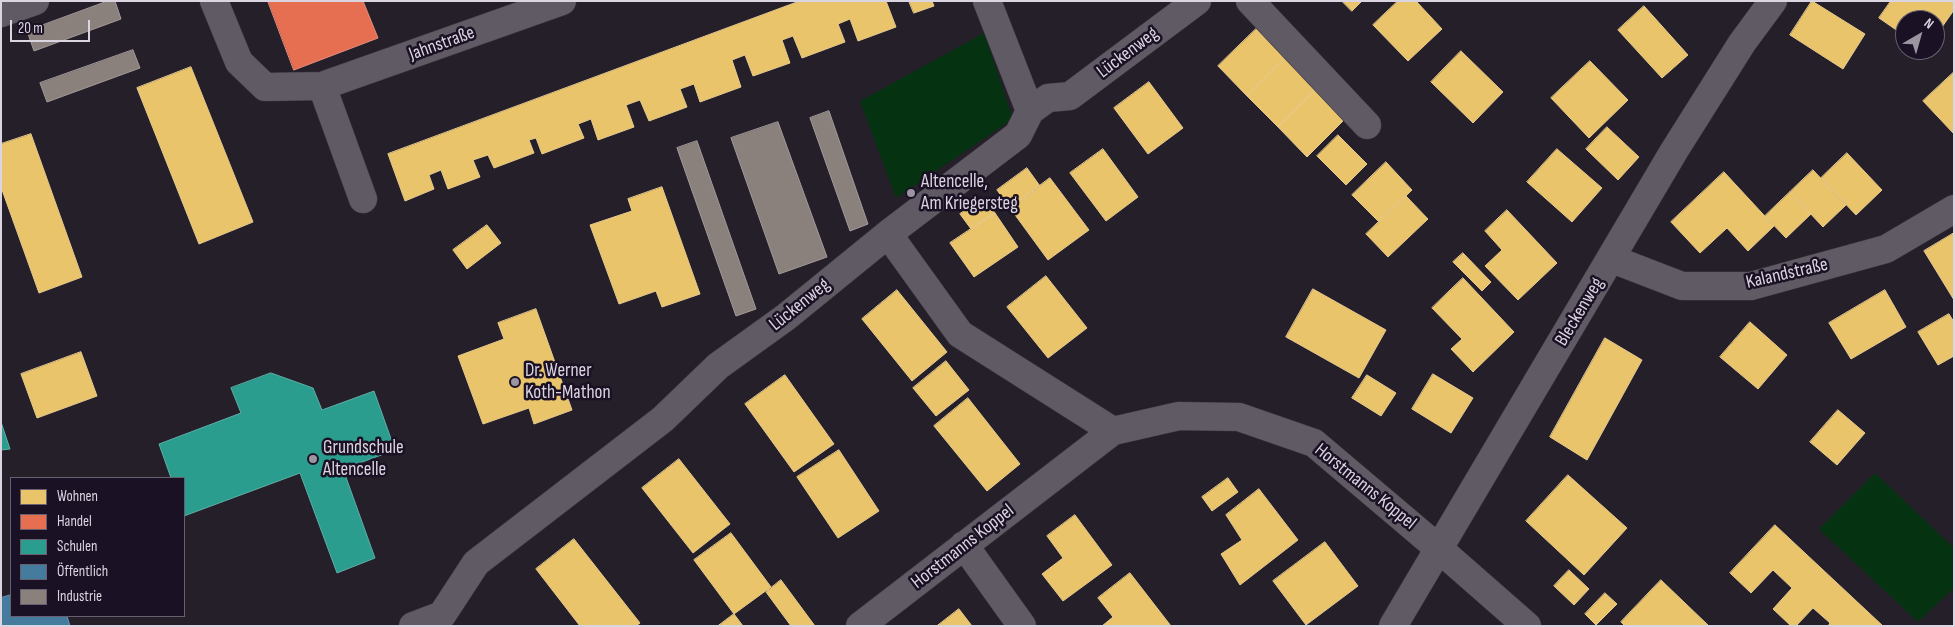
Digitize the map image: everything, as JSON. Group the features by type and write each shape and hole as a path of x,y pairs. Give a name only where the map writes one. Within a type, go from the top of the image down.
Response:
{"street":[{"path":"1,12 34,1"},
{"name":"Jahnstraße","path":"214,1 239,62 265,87 322,86 562,1"},
{"path":"988,1 1030,111"},
{"name":"Lückenweg","path":"413,626 446,620 476,563 663,419 718,366 786,317 888,234 1018,134 1030,111 1048,98 1070,96 1197,1"},
{"path":"1250,1 1367,125"},
{"name":"Bleckenweg","path":"1392,626 1612,259 1674,151 1737,51 1773,1"},
{"path":"322,86 362,199"},
{"name":"Kalandstraße","path":"1612,259 1682,286 1751,286 1886,250 1954,209"},
{"path":"888,234 960,334 1113,431"},
{"name":"Horstmanns Koppel","path":"860,626 1113,431 1179,416 1239,417 1314,443 1527,626"},
{"path":"964,545 1022,626"}],"green space":[{"path":"984,33 1013,119 896,198 860,101"},
{"path":"1875,473 1954,548 1954,588 1918,622 1819,529"}],"building: Wohnen":[{"path":"800,1 886,1 896,27 858,41 850,19 838,24 845,42 802,58 793,36 782,40 790,63 753,76 745,55 732,60 741,87 700,102 694,84 680,89 687,107 649,121 640,100 626,105 634,127 598,140 591,119 578,124 584,138 542,154 536,138 529,140 534,153 494,168 488,155 473,160 480,177 448,189 441,170 429,175 434,189 405,201 388,154"},
{"path":"909,1 932,1 934,6 914,13"},
{"path":"1342,1 1362,1 1352,11"},
{"path":"1398,1 1416,1 1442,29 1408,61 1373,25"},
{"path":"1812,1 1865,34 1843,69 1790,35"},
{"path":"1891,1 1954,1 1954,10 1945,23 1945,10 1895,10 1895,29 1879,18"},
{"path":"1644,6 1688,55 1662,78 1618,30"},
{"path":"1256,29 1285,58 1247,96 1218,66"},
{"path":"1461,51 1503,92 1473,123 1431,82"},
{"path":"1285,58 1316,89 1278,127 1247,96"},
{"path":"1590,61 1628,100 1589,138 1551,98"},
{"path":"191,67 253,222 199,244 137,88"},
{"path":"1954,72 1954,134 1923,101"},
{"path":"1149,82 1183,128 1148,154 1114,108"},
{"path":"1316,89 1345,119 1307,157 1278,127"},
{"path":"1607,127 1639,157 1618,180 1586,149"},
{"path":"31,134 82,277 39,293 1,187 1,144"},
{"path":"1338,135 1367,164 1346,185 1317,156"},
{"path":"1103,149 1138,197 1106,221 1070,173"},
{"path":"1557,149 1602,188 1572,222 1527,182"},
{"path":"1847,153 1882,190 1856,215 1821,178"},
{"path":"1386,162 1412,190 1379,222 1352,195"},
{"path":"1027,168 1040,186 1010,208 997,190"},
{"path":"1813,170 1846,205 1823,227 1790,192"},
{"path":"1724,172 1774,226 1748,251 1727,228 1700,253 1671,222"},
{"path":"1050,178 1089,230 1048,260 1010,208"},
{"path":"662,187 700,294 662,307 656,291 619,304 590,225 632,211 628,199"},
{"path":"1790,192 1811,214 1786,238 1765,216"},
{"path":"1406,196 1428,219 1388,257 1366,234"},
{"path":"984,198 995,213 971,229 960,214"},
{"path":"1507,210 1557,263 1518,300 1485,266 1502,250 1485,231"},
{"path":"995,213 1018,247 974,277 950,243"},
{"path":"487,225 501,243 467,269 453,250"},
{"path":"1954,233 1954,300 1924,251"},
{"path":"1463,253 1491,282 1482,291 1453,262"},
{"path":"1046,276 1087,328 1048,358 1007,307"},
{"path":"1463,278 1514,332 1473,372 1451,349 1462,339 1432,308"},
{"path":"1313,289 1386,330 1359,378 1286,337"},
{"path":"897,290 947,352 912,381 862,319"},
{"path":"1885,290 1906,327 1851,359 1829,323"},
{"name":"Dr. Werner Koth-Mathon","path":"536,309 572,410 534,424 529,408 483,424 458,356 504,339 498,323"},
{"path":"1949,314 1954,322 1954,356 1938,365 1918,332"},
{"path":"1750,322 1787,355 1758,389 1720,357"},
{"path":"1605,338 1642,360 1587,460 1550,437"},
{"path":"81,352 97,396 37,418 21,374"},
{"path":"946,361 969,390 936,416 913,388"},
{"path":"1433,374 1473,398 1451,433 1412,409"},
{"path":"785,375 834,444 794,472 745,404"},
{"path":"1367,375 1396,393 1381,416 1352,398"},
{"path":"968,398 1020,464 987,491 934,426"},
{"path":"1838,410 1865,433 1837,465 1810,442"},
{"path":"839,450 879,511 838,538 797,477"},
{"path":"679,459 730,524 693,553 642,488"},
{"path":"1568,475 1627,528 1584,575 1526,521"},
{"path":"1228,478 1238,492 1212,511 1202,497"},
{"path":"1259,489 1298,540 1240,585 1221,554 1242,540 1226,515"},
{"path":"1075,515 1112,565 1063,601 1042,574 1063,558 1047,536"},
{"path":"1775,525 1883,626 1828,626 1830,623 1813,608 1796,626 1791,626 1773,609 1792,588 1773,570 1751,593 1730,573"},
{"path":"731,533 771,587 734,614 694,560"},
{"path":"574,539 640,623 636,626 580,626 536,569"},
{"path":"1325,542 1358,586 1306,625 1273,581"},
{"path":"1569,570 1589,589 1574,605 1554,586"},
{"path":"1130,573 1171,626 1102,626 1113,617 1098,598"},
{"path":"781,580 815,626 791,626 766,592"},
{"path":"1661,580 1709,626 1625,626 1621,622"},
{"path":"1605,593 1617,604 1596,625 1585,614"},
{"path":"959,609 972,626 937,626"},
{"path":"734,614 743,626 718,626"}],"building: Handel":[{"path":"268,1 363,1 378,38 294,70"}],"building: Schulen":[{"path":"271,373 313,388 322,410 374,391 395,450 343,469 375,558 337,573 300,473 185,516 185,477 171,477 159,444 241,413 231,388"},
{"path":"1,422 10,449 1,450"}],"building: Öffentlich":[{"path":"10,595 10,617 67,617 70,626 1,626 1,598"}],"building: Industrie":[{"path":"108,1 115,1 121,19 34,51 27,31"},
{"path":"133,50 140,68 47,102 40,83"},
{"path":"829,111 868,224 850,231 810,118"},
{"path":"778,122 827,257 779,274 731,138"},
{"path":"697,141 756,309 736,316 677,148"}],"place":[{"name":"Altencelle, Am Kriegersteg","path":"911,193"},
{"name":"Dr. Werner Koth-Mathon","path":"515,382"},
{"name":"Grundschule Altencelle","path":"313,459"}]}
